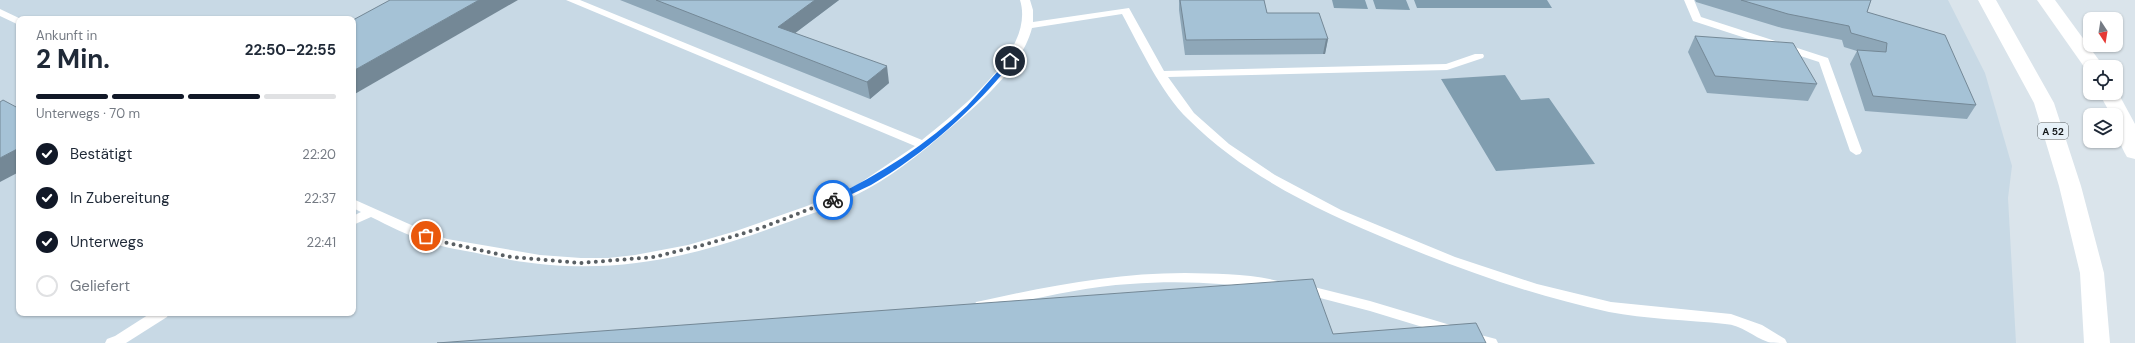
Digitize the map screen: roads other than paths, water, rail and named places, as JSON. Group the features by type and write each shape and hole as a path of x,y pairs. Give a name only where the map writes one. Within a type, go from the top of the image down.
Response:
{"highway":[{"name":"A 52","path":"1987,0 2044,103 2070,186 2092,273 2097,343"},
{"path":"2046,0 2089,60"},
{"path":"2113,100 2121,114 2135,152"}],"lane":[{"path":"571,0 924,145"},
{"path":"356,204 439,241 511,257 581,263 654,257 707,244 761,228 822,205 869,183 924,145 969,107 1004,70 1022,43 1027,26 1025,0"},
{"path":"1689,0 1698,19 1824,60 1856,151"},
{"path":"1027,26 1123,5 1160,74 1190,115 1225,147 1271,178 1337,213 1450,260 1535,289 1611,307 1731,319 1757,329 1780,343"},
{"path":"0,12 16,20"},
{"path":"1160,74 1447,67 1479,56"},
{"path":"356,219 371,212"},
{"path":"971,308 1072,287 1130,279 1208,279 1258,283 1308,290 1370,306 1491,343"},
{"path":"112,343 120,340 157,316"}]}
